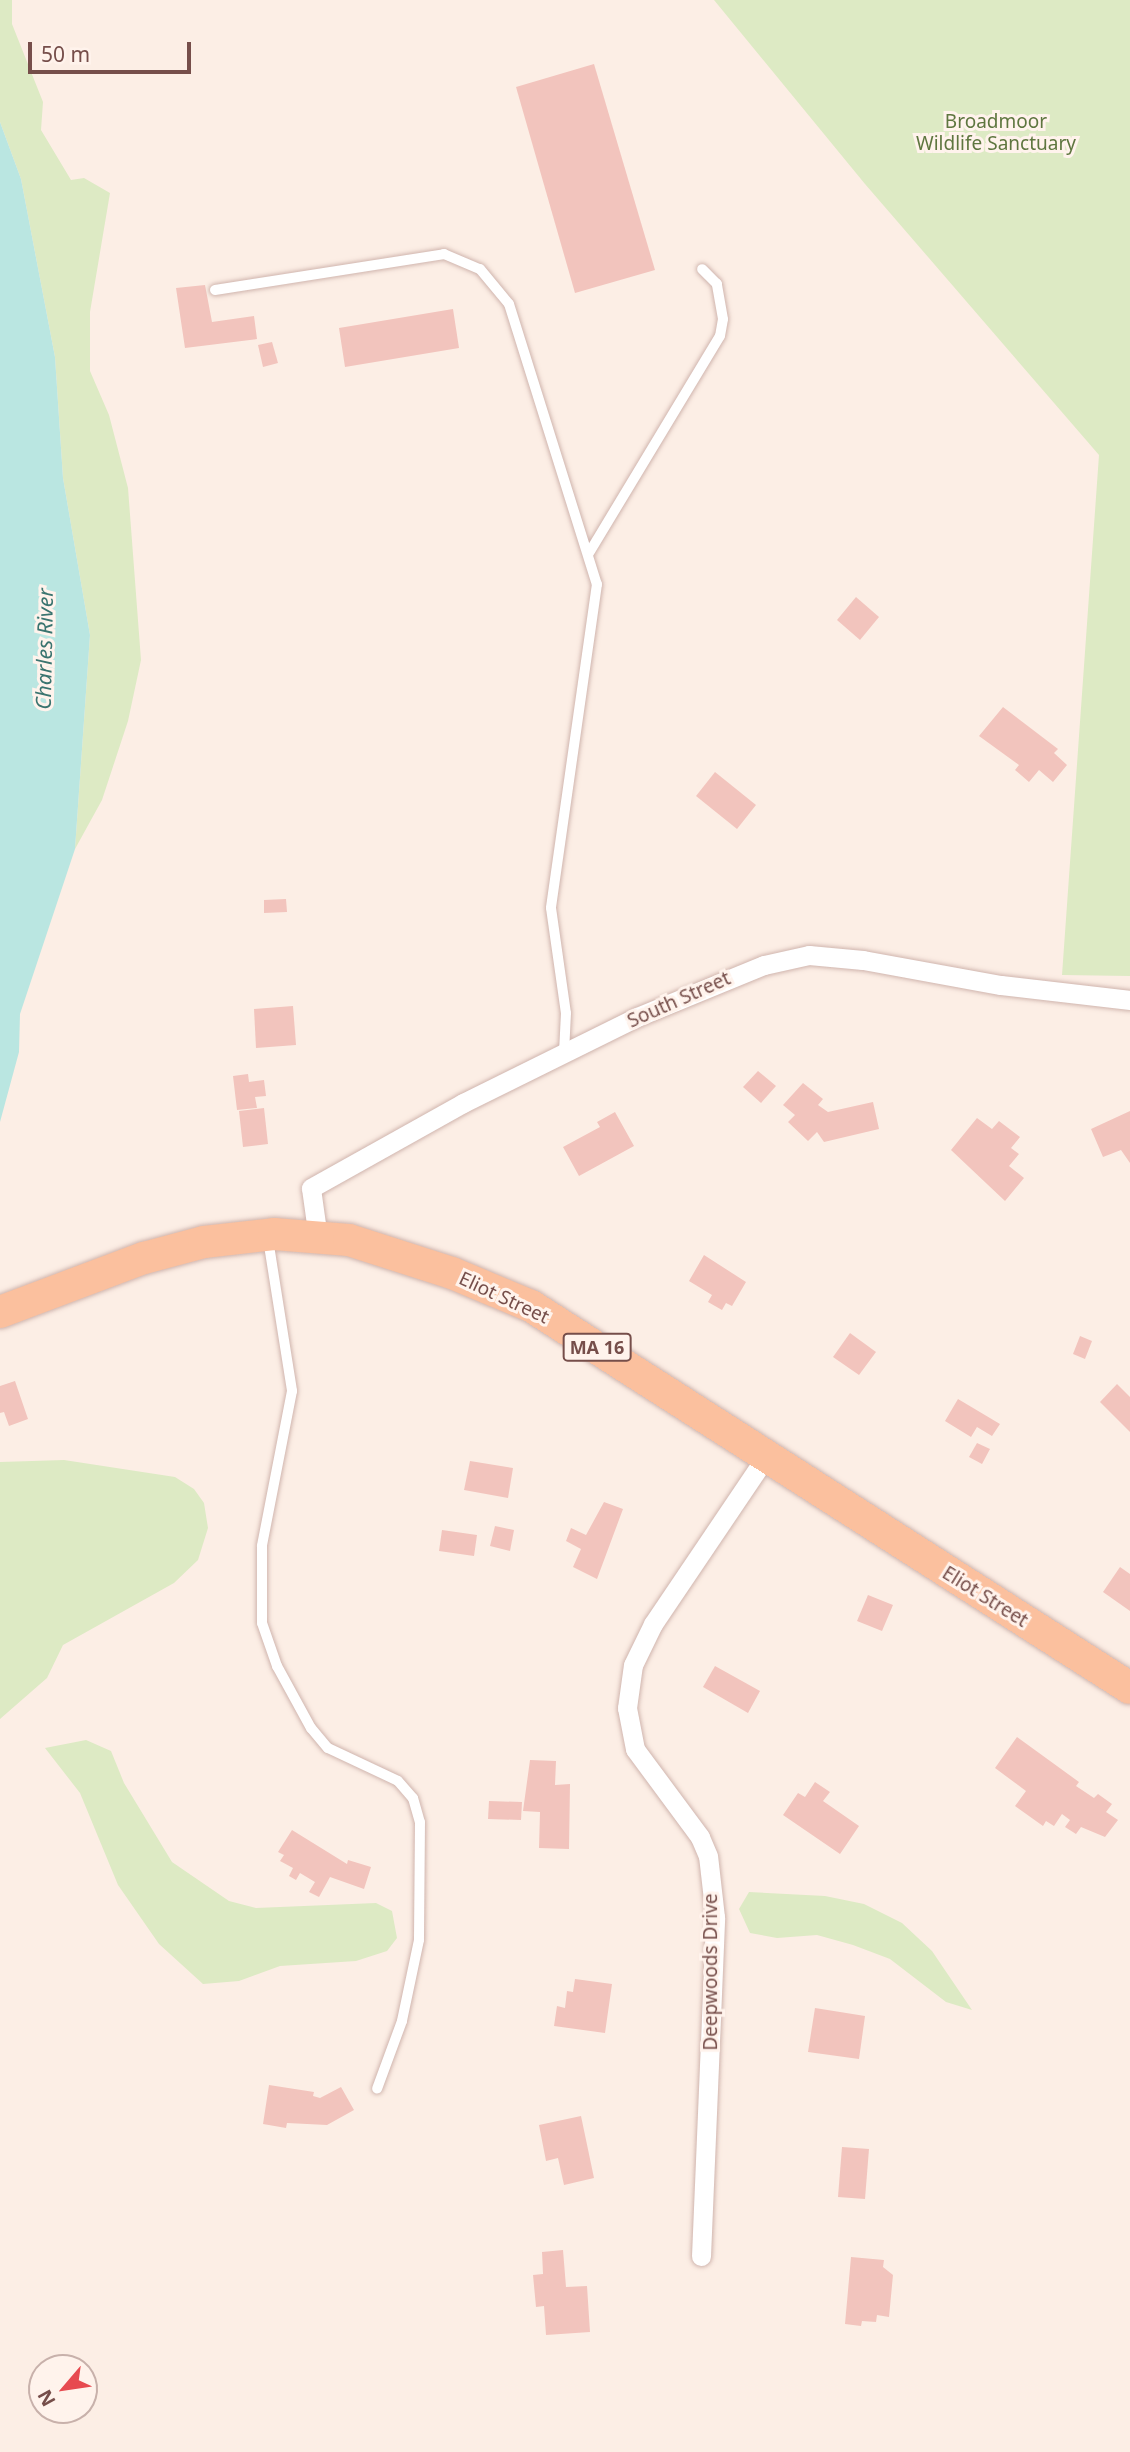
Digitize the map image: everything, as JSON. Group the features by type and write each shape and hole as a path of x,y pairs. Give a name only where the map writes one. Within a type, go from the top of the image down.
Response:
{"main road":[{"name":"Eliot Street","path":"0,1312 144,1258 204,1242 267,1235 349,1240 452,1273 531,1306 765,1458 1130,1688"}],"street":[{"name":"South Street","path":"318,1238 311,1188 463,1103 719,981 809,955 1130,1000"},
{"name":"Deepwoods Drive","path":"701,2256 714,1937 708,1856 700,1837 635,1749 627,1708 633,1665 653,1624 765,1458"}],"lane":[{"path":"215,290 444,254 467,260 509,304 522,334 597,584 551,908 566,1013 564,1057"},
{"path":"589,553 720,336 723,319 717,284 702,269"},
{"path":"267,1235 292,1391 262,1546 262,1623 278,1666 311,1728 328,1748 398,1781 413,1798 420,1822 419,1940 402,2021 377,2089"}],"green space":[{"path":"0,0 12,0 12,24 43,102 41,130 71,180 84,178 110,193 90,312 90,371 109,415 128,488 141,660 128,721 102,800 75,849 90,635 63,478 55,357 21,179 0,122"},
{"name":"Broadmoor Wildlife Sanctuary","path":"714,0 1130,0 1130,976 1062,975 1099,455 865,184"},
{"path":"64,1460 175,1477 194,1489 204,1503 208,1528 198,1560 174,1583 63,1645 47,1678 0,1719 0,1462"},
{"path":"86,1740 111,1751 124,1783 172,1862 229,1901 256,1908 376,1903 392,1911 397,1938 387,1951 356,1961 280,1966 239,1981 203,1984 159,1944 118,1885 80,1793 45,1748"},
{"path":"749,1892 825,1896 864,1904 902,1923 932,1951 972,2010 946,2002 890,1959 853,1945 817,1935 777,1938 750,1933 739,1909"}],"water":[{"name":"Charles River","path":"0,122 21,179 55,357 63,478 90,635 75,849 20,1014 19,1052 0,1122"}],"building":[{"path":"594,64 655,270 575,293 516,87"},
{"path":"205,285 212,322 254,316 257,339 185,348 176,288"},
{"path":"453,309 459,348 345,367 339,328"},
{"path":"272,342 278,363 263,367 258,345"},
{"path":"856,597 879,617 860,640 837,620"},
{"path":"1003,707 1058,749 1054,753 1067,765 1053,782 1039,770 1029,782 1015,770 1019,765 979,736"},
{"path":"715,772 756,805 737,829 696,796"},
{"path":"286,899 287,912 264,913 264,900"},
{"path":"293,1006 296,1045 256,1048 254,1009"},
{"path":"758,1071 776,1086 761,1103 743,1087"},
{"path":"248,1074 249,1082 264,1080 266,1096 255,1097 257,1108 237,1110 233,1076"},
{"path":"803,1083 823,1099 818,1105 828,1112 873,1102 879,1129 824,1142 817,1132 808,1141 788,1122 795,1115 783,1105"},
{"path":"264,1108 268,1144 243,1147 239,1111"},
{"path":"1130,1111 1130,1163 1121,1150 1103,1157 1091,1129"},
{"path":"615,1112 634,1146 579,1176 563,1147 600,1127 597,1122"},
{"path":"977,1118 992,1129 999,1121 1020,1137 1011,1148 1019,1154 1009,1166 1024,1178 1005,1201 951,1150"},
{"path":"704,1255 746,1282 732,1306 726,1303 722,1310 708,1302 712,1295 689,1281"},
{"path":"850,1333 876,1352 859,1375 833,1357"},
{"path":"1080,1336 1092,1341 1085,1359 1073,1354"},
{"path":"15,1381 28,1419 9,1426 4,1412 0,1413 0,1386"},
{"path":"1117,1384 1130,1397 1130,1432 1100,1402"},
{"path":"958,1399 1000,1424 992,1436 977,1427 971,1437 945,1421"},
{"path":"977,1443 990,1449 982,1464 969,1457"},
{"path":"470,1461 513,1468 508,1498 464,1490"},
{"path":"604,1502 623,1509 597,1579 573,1567 581,1549 566,1541 571,1528 586,1535"},
{"path":"495,1526 514,1530 510,1551 490,1546"},
{"path":"442,1530 477,1535 474,1556 439,1551"},
{"path":"1120,1567 1130,1574 1130,1611 1103,1592"},
{"path":"868,1595 893,1605 882,1631 857,1621"},
{"path":"715,1666 760,1691 748,1713 703,1687"},
{"path":"1017,1737 1079,1782 1076,1786 1094,1798 1098,1794 1112,1804 1106,1812 1118,1820 1105,1837 1081,1827 1076,1834 1065,1827 1070,1820 1062,1814 1054,1826 1046,1821 1043,1826 1015,1806 1026,1791 995,1768"},
{"path":"530,1760 556,1761 555,1785 570,1784 569,1849 539,1848 540,1812 523,1811"},
{"path":"815,1782 830,1792 823,1801 859,1826 840,1854 783,1815 798,1793 805,1797"},
{"path":"489,1801 522,1802 521,1820 488,1819"},
{"path":"292,1830 347,1864 348,1860 371,1867 364,1889 330,1877 319,1897 309,1892 315,1882 300,1873 296,1880 289,1876 293,1868 280,1861 284,1855 278,1852"},
{"path":"575,1979 612,1984 605,2033 554,2026 557,2006 565,2008 567,1991 573,1992"},
{"path":"815,2008 865,2016 859,2059 808,2052"},
{"path":"269,2085 314,2092 313,2096 320,2098 341,2087 354,2110 327,2125 287,2123 286,2128 263,2124"},
{"path":"581,2116 594,2178 564,2185 558,2158 546,2161 539,2125"},
{"path":"842,2147 869,2149 865,2199 838,2197"},
{"path":"563,2250 566,2287 587,2286 590,2332 546,2335 544,2306 536,2307 533,2275 543,2274 542,2252"},
{"path":"851,2257 884,2260 883,2267 893,2275 889,2317 877,2315 876,2322 862,2321 861,2326 845,2324"}]}
